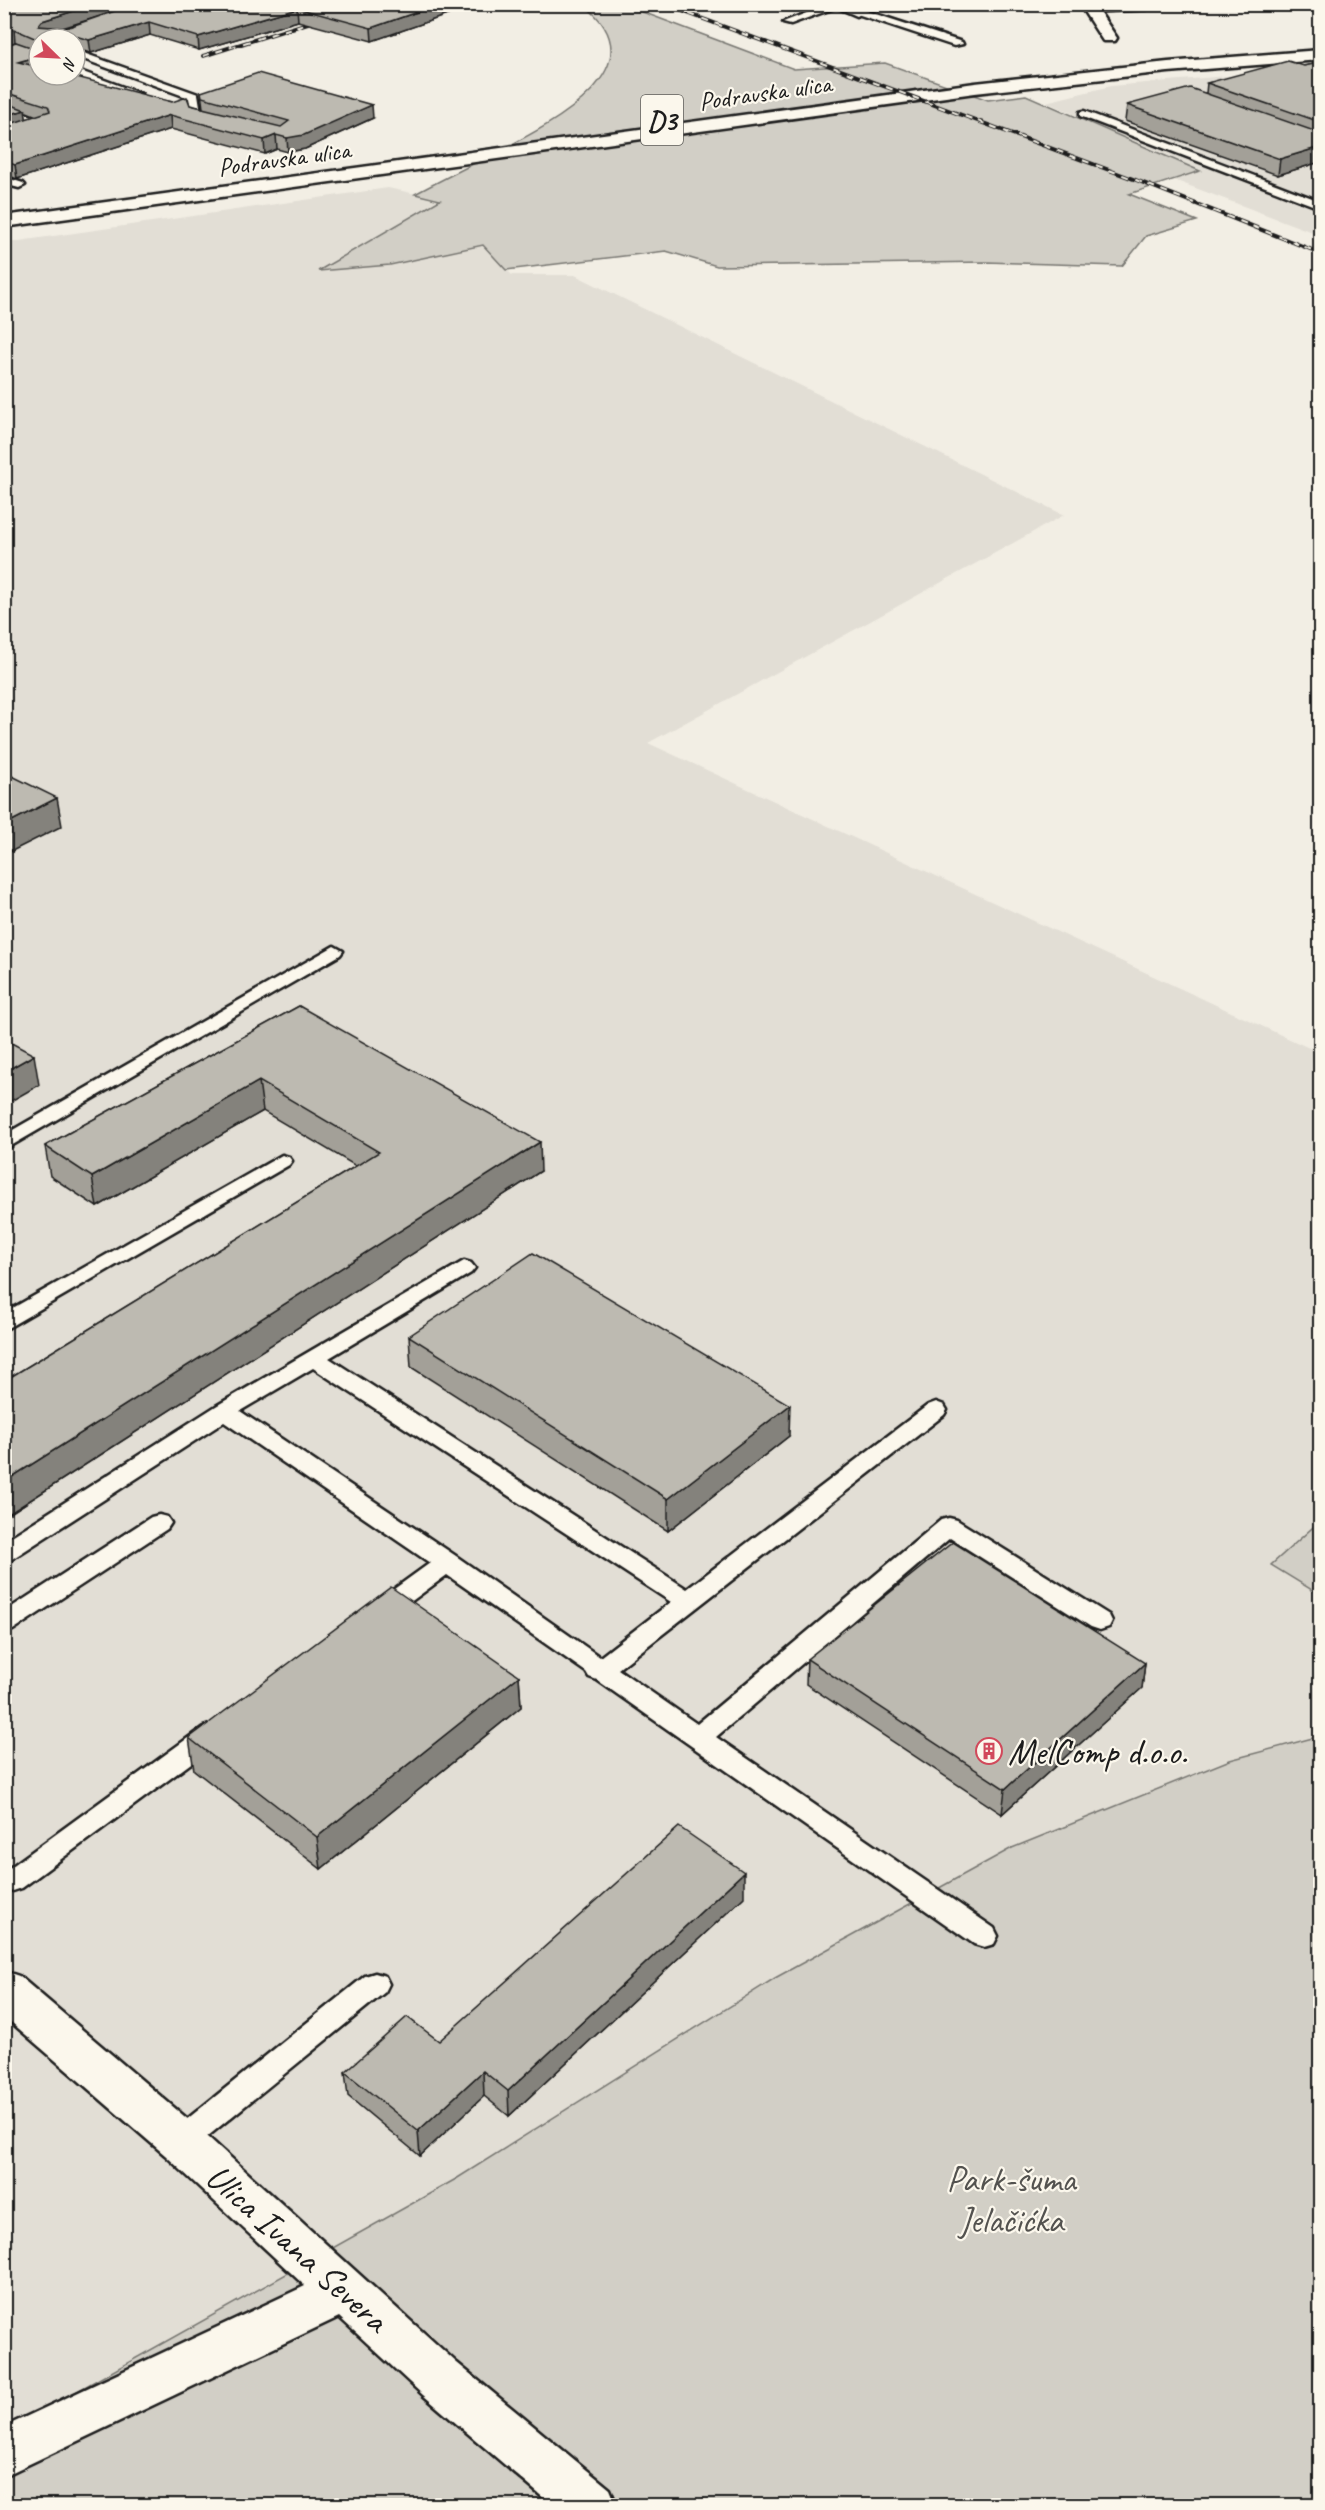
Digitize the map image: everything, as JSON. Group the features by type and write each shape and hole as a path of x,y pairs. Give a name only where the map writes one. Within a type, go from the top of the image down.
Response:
{"main road":[{"path":"1086,4 1109,38"},
{"path":"837,5 857,11"},
{"name":"Podravska ulica","path":"4,211 952,81 1151,58 1320,45"},
{"name":"Podravska ulica","path":"4,222 975,88 1168,67 1320,55"},
{"name":"Ulica Ivana Severa","path":"4,1989 181,2141 346,2290 440,2379 592,2505"},
{"path":"4,2452 346,2290"}],"lane":[{"path":"788,22 837,5"},
{"path":"857,11 958,44"},
{"path":"87,57 194,96 196,114 229,122"},
{"path":"87,77 144,99"},
{"path":"4,110 45,124 4,136"},
{"path":"1084,114 1320,205"},
{"path":"4,122 25,130"},
{"path":"4,180 19,185"},
{"path":"4,1144 334,951"},
{"path":"4,1323 282,1161"},
{"path":"4,1553 224,1411 464,1268"},
{"path":"314,1358 687,1601"},
{"path":"598,1671 936,1410"},
{"path":"224,1411 448,1562 598,1671 984,1936"},
{"path":"4,1624 159,1522"},
{"path":"697,1738 949,1526 1100,1621"},
{"path":"361,1625 448,1562"},
{"path":"13,1880 235,1717"},
{"path":"181,2141 375,1984"}],"shaded area":[{"path":"1320,68 1320,235 1174,180 1200,170 1046,102 1111,86"},
{"path":"388,188 440,199 320,270 390,265 483,245 512,275 575,275 1064,515 648,743 1320,1053 1320,1521 1272,1565 1320,1595 1320,1736 1230,1760 1012,1848 775,1978 456,2179 5,2432 5,243"}],"green space":[{"path":"584,5 624,5 794,69 885,63 988,100 1026,95 1200,171 1129,194 1197,221 1146,236 1122,266 986,262 717,266 666,251 506,270 483,245 390,265 318,271 440,200 415,194 540,129 565,113 588,94 604,74 611,52 605,29"},
{"path":"1320,1521 1320,1595 1271,1565"},
{"name":"Park-šuma Jelačićka","path":"1320,1736 1320,2505 5,2505 4,2432 456,2179 775,1978 1012,1848 1230,1760"}],"building":[{"path":"4,4 96,4 42,21 38,26 52,27 27,27 27,35 14,29 4,32"},
{"path":"135,4 440,4 371,28 297,8 198,37 149,22 87,39 87,27 69,27"},
{"path":"16,42 27,46 27,59 18,62 27,64 27,87 87,87 87,80 172,102 187,97 190,105 281,127 289,121 202,97 201,92 258,73 372,105 304,135 287,138 276,135 264,140 170,115 15,165 4,161 4,126 50,111 48,106 4,92 4,46"},
{"path":"1288,61 1304,66 1320,63 1320,122 1207,83"},
{"path":"1190,88 1320,133 1320,147 1280,159 1127,105"},
{"path":"4,102 25,110 4,116"},
{"path":"4,772 57,798 4,825"},
{"path":"299,1006 540,1142 4,1482 4,1381 379,1152 259,1081 92,1177 45,1146"},
{"path":"4,1039 34,1055 4,1072"},
{"path":"533,1253 790,1405 668,1499 409,1336"},
{"name":"MelComp d.o.o.","path":"953,1542 1145,1663 1005,1789 807,1659"},
{"path":"391,1587 519,1676 317,1837 189,1738"},
{"path":"679,1827 744,1872 508,2091 483,2071 418,2131 345,2072 407,2017 439,2041"}],"railway":[{"path":"203,56 330,16 356,4"},
{"path":"663,4 1136,180 1320,253"}],"place":[{"name":"MelComp d.o.o.","path":"989,1751"}]}
